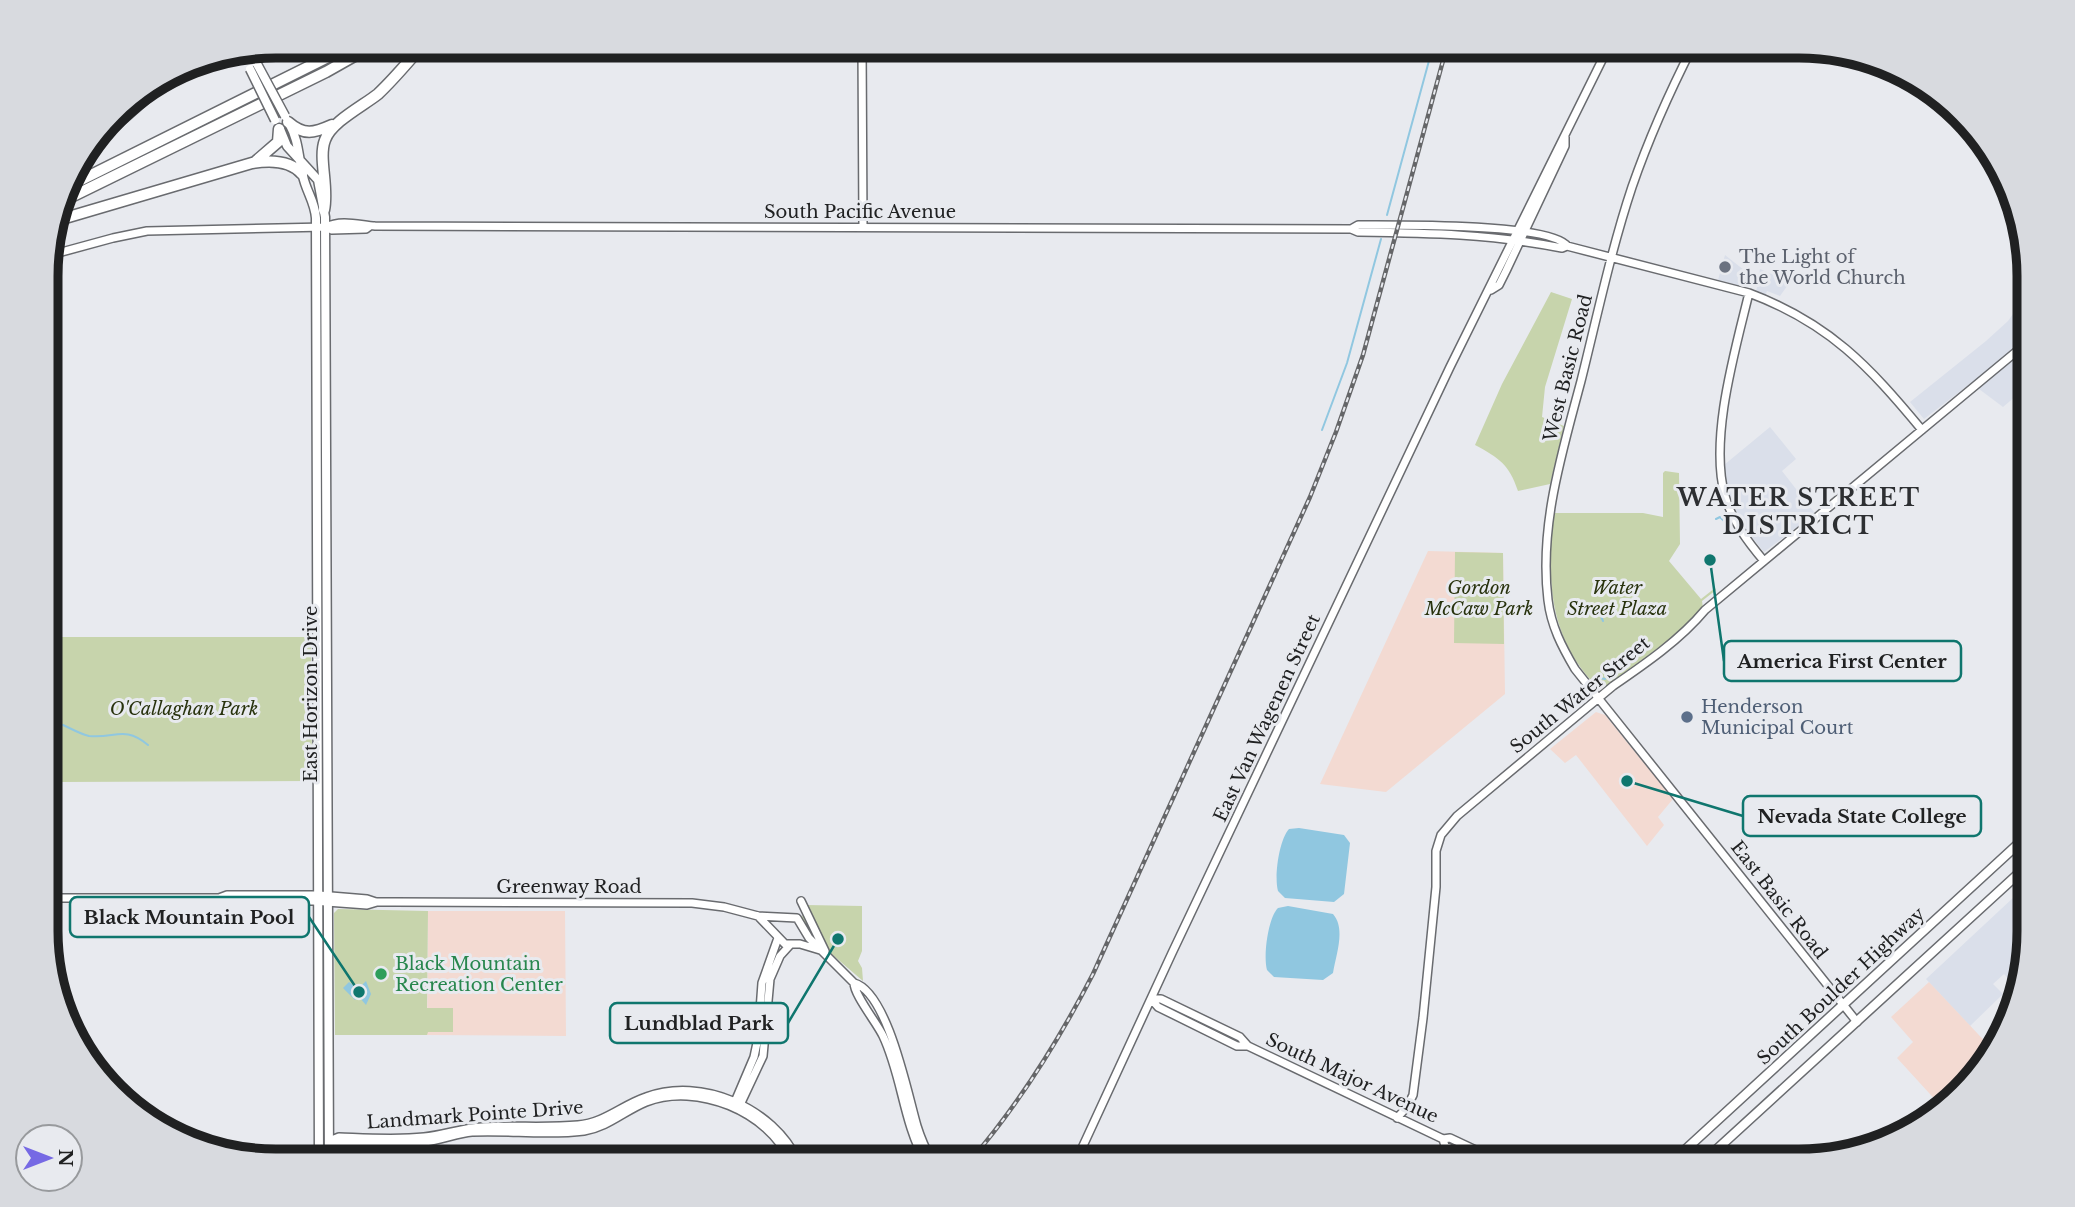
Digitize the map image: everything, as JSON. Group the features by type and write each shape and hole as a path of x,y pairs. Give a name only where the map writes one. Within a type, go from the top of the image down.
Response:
{"highway":[{"path":"80,180 327,58"},
{"path":"73,196 351,58"},
{"path":"324,210 327,196 323,145 328,133 377,94 411,58"},
{"path":"253,163 276,144 282,122 310,133 341,121"},
{"path":"66,218 253,163 285,163 302,174"}],"main road":[{"path":"254,59 254,67 282,122 298,141 302,174 321,227"},
{"path":"246,60 254,67"},
{"path":"282,122 287,146 318,180 324,210 321,227"},
{"name":"East Horizon Drive","path":"321,227 318,712 319,825 323,842 326,1149"},
{"name":"East Horizon Drive","path":"321,227 327,630 324,898"},
{"path":"318,577 322,593 323,624 327,630"},
{"path":"318,712 323,727 324,763 327,765"},
{"name":"South Boulder Highway","path":"1686,1149 2017,845"},
{"name":"South Boulder Highway","path":"1717,1149 2017,875"},
{"name":"East Horizon Drive","path":"322,1149 324,1141"}],"street":[{"path":"862,58 863,227"},
{"name":"East Van Wagenen Street","path":"1082,1149 1466,335 1490,291 1499,285 1519,236 1565,146 1565,137 1603,58"},
{"name":"West Basic Road","path":"1599,698 1575,669 1556,634 1548,602 1546,554 1553,492 1632,189 1651,137 1687,58"},
{"name":"South Pacific Avenue","path":"60,252 113,237 147,231 321,227 332,230 358,230 370,226 1351,229 1358,232 1519,236 1562,248 1567,246 1613,257 1749,293 1798,314 1849,350 1887,388 1922,430"},
{"path":"1749,293 1722,423 1720,463 1725,496 1733,515 1764,561"},
{"name":"South Water Street","path":"1397,1118 1413,1095 1434,908 1436,851 1441,835 1457,816 1690,626 1705,610 2017,351"},
{"name":"East Basic Road","path":"1599,698 1857,1022"},
{"name":"Greenway Road","path":"58,898 219,898 227,895 324,898 367,905 377,902 692,903 724,907 758,916 784,918"},
{"path":"801,901 827,956"},
{"path":"758,916 777,936 792,945 805,945 820,950"},
{"path":"736,1107 754,1057 762,983 778,925 784,918 797,918 820,950 860,985 890,1031 916,1125 927,1149"},
{"path":"736,1107 765,1045 770,979 780,956 802,939 804,930"},
{"path":"855,983 854,989 887,1044 910,1127 920,1149"},
{"name":"South Major Avenue","path":"1151,999 1158,1007 1237,1046 1248,1046 1397,1118 1443,1139 1450,1138 1473,1149"},
{"name":"Landmark Pointe Drive","path":"324,1141 420,1143 466,1133 581,1131 603,1126 646,1102 667,1097 704,1099 736,1107 774,1126 792,1149"},
{"name":"Landmark Pointe Drive","path":"736,1107 768,1129 784,1149"},
{"name":"South Major Avenue","path":"1443,1139 1446,1146 1452,1149"}],"shaded area":[{"path":"1725,255 1749,274 1745,287 1718,280"},
{"path":"1760,269 1790,282 1780,296 1767,291 1765,296 1756,293"},
{"path":"2017,308 2017,395 2003,407 1971,383 1924,419 1910,402 2008,321"},
{"path":"1770,427 1796,459 1782,471 1814,512 1764,552 1739,517 1729,494 1724,465"},
{"path":"1428,551 1503,553 1505,694 1386,792 1320,784"},
{"path":"1596,712 1605,715 1673,799 1658,817 1664,825 1647,846 1576,755 1565,763 1550,749"},
{"path":"2017,894 2017,945 2011,982 2004,974 1993,984 2003,994 1970,1026 1926,979"},
{"path":"428,911 565,911 566,1036 427,1035"},
{"path":"1929,982 1986,1043 1972,1064 1936,1100 1897,1058 1913,1042 1891,1017"}],"green space":[{"path":"1551,292 1572,299 1545,387 1542,417 1564,426 1550,484 1518,491 1511,474 1502,463 1475,445 1502,384"},
{"name":"Water Street Plaza","path":"1665,471 1679,473 1680,544 1669,561 1701,599 1715,588 1716,590 1702,601 1703,608 1668,642 1630,672 1600,690 1583,671 1570,650 1555,608 1550,562 1553,513 1643,513 1663,517"},
{"name":"Gordon McCaw Park","path":"1455,552 1503,553 1504,644 1454,643"},
{"name":"O'Callaghan Park","path":"58,637 309,637 312,781 58,782"},
{"path":"806,905 862,906 862,951 858,961 862,968 863,981 799,926"},
{"name":"Black Mountain Recreation Center","path":"338,909 428,911 427,1008 453,1008 453,1032 428,1032 427,1035 335,1035 334,913"}],"water":[{"path":"1289,829 1344,835 1350,843 1344,894 1334,902 1285,898 1278,891 1277,868 1282,841"},
{"path":"1288,906 1333,914 1337,920 1340,934 1333,973 1323,980 1274,977 1267,970 1269,928 1278,908"},
{"path":"366,981 371,994 366,1005 359,997 355,1000 343,988 349,982 358,989"}],"waterway":[{"path":"1387,215 1430,58"},
{"path":"1322,430 1347,363 1381,239"},
{"path":"1716,519 1720,517 1724,521 1728,517"},
{"path":"1596,605 1603,621"},
{"path":"1596,677 1605,679"},
{"path":"63,725 89,736 126,734 148,745"}],"railway":[{"path":"980,1149 1037,1072 1093,974 1310,497 1363,355 1444,58"}],"place":[{"name":"The Light of the World Church","path":"1725,267"},
{"name":"America First Center","path":"1710,560"},
{"name":"Henderson Municipal Court","path":"1687,717"},
{"name":"Nevada State College","path":"1627,781"},
{"name":"Lundblad Park","path":"838,939"},
{"name":"Black Mountain Recreation Center","path":"381,974"},
{"name":"Black Mountain Pool","path":"359,992"}],"district":[{"name":"WATER STREET DISTRICT","path":"1799,512"}]}
